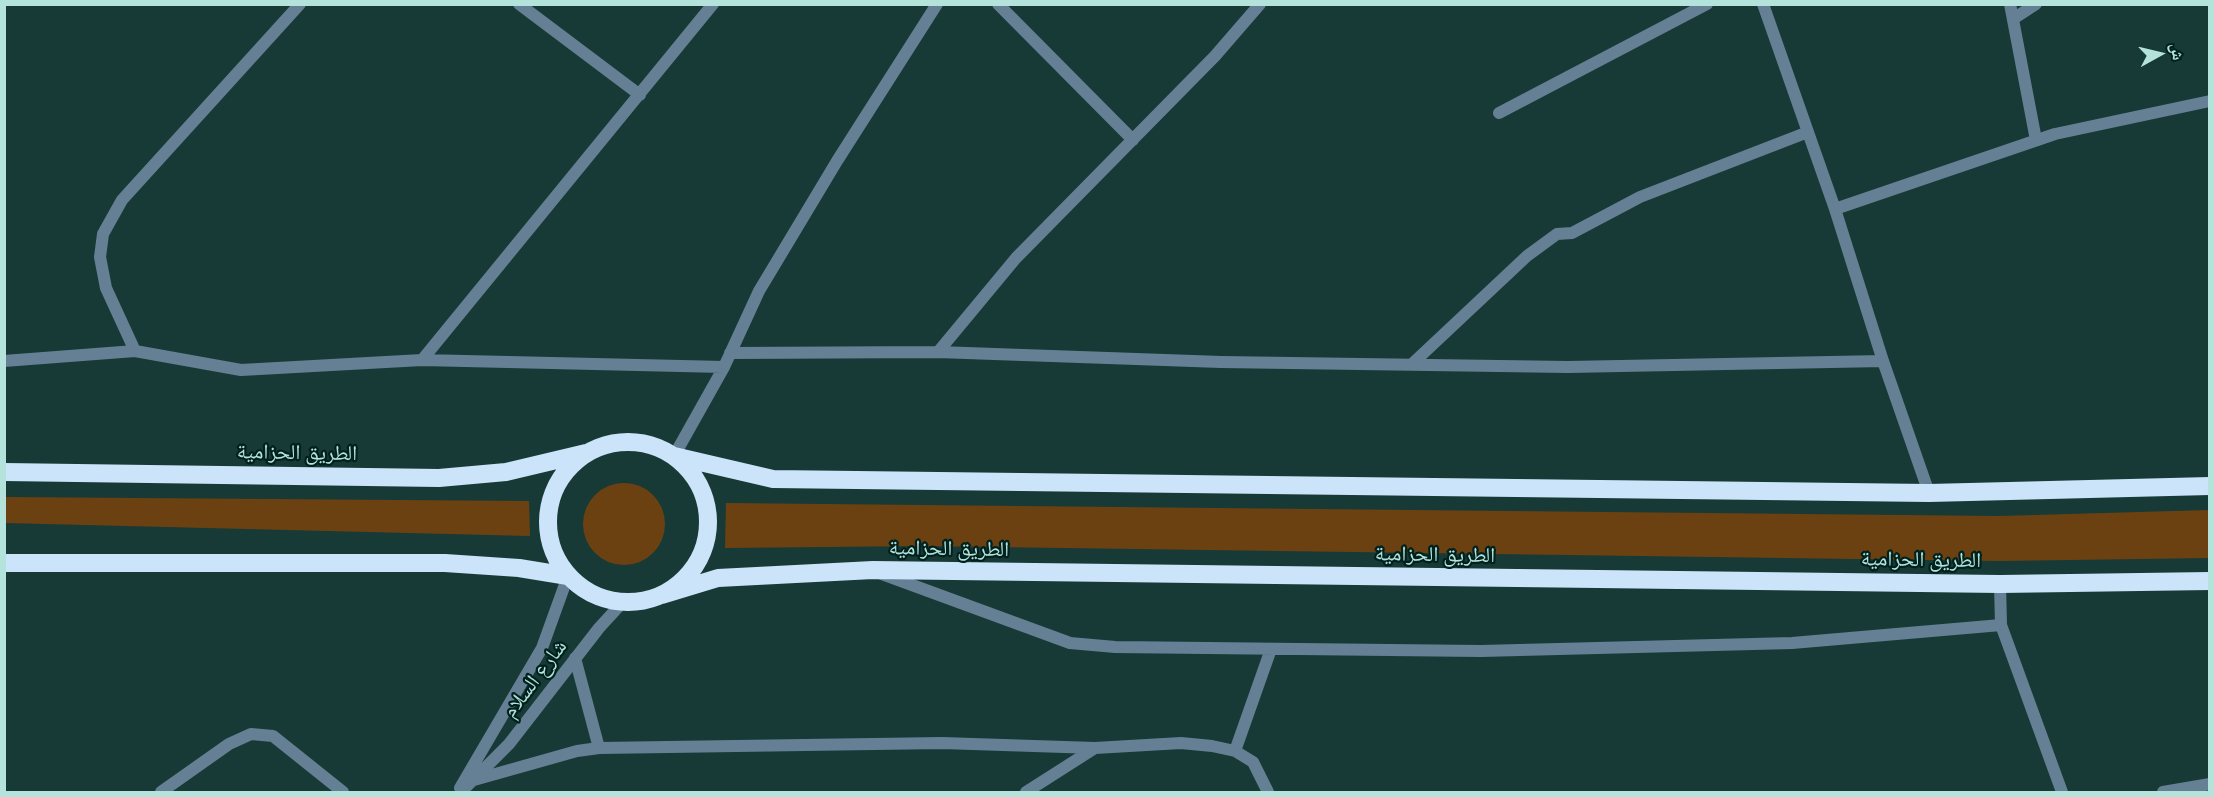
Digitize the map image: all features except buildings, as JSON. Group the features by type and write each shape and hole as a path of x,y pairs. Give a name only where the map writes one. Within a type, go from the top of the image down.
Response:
{"highway":[{"name":"الطريق الحزامية","path":"4,472 439,478 506,472 586,453 608,443 632,441 656,446 674,456 696,478 706,503 708,531 701,557 685,579 662,595"},
{"name":"الطريق الحزامية","path":"586,453 566,470 552,492 547,518 550,543 568,576 584,590 602,599 623,603 644,602 718,578 873,570 2000,584 2210,581"},
{"name":"الطريق الحزامية","path":"674,456 773,479 1929,494 2210,486"},
{"name":"الطريق الحزامية","path":"4,563 445,564 519,568 568,576"}],"street":[{"path":"135,351 106,288 100,257 103,234 122,200 300,4"},
{"path":"519,4 640,94"},
{"path":"422,360 713,4"},
{"path":"674,456 724,366 759,291 837,161 937,4"},
{"path":"998,4 1133,140"},
{"path":"938,352 1016,258 1215,56 1260,4"},
{"path":"1499,113 1707,4"},
{"path":"1763,4 1835,209 1883,361 1929,494"},
{"path":"2010,4 2036,140"},
{"path":"2013,19 2036,4"},
{"path":"1835,209 2036,140 2115,120 2210,101"},
{"path":"1412,364 1527,256 1557,234 1572,233 1640,197 1808,132"},
{"path":"4,361 135,351 241,370 422,360 724,366"},
{"path":"730,353 938,352 1221,362 1568,367 1883,361"},
{"path":"873,570 1070,643 1115,647 1481,651 1792,643 2001,626"},
{"name":"شارع السلام","path":"459,792 542,648 568,576"},
{"path":"2000,584 2001,626 2062,792"},
{"name":"شارع السلام","path":"459,792 509,744 575,658 621,604 644,602"},
{"path":"1236,751 1271,649"},
{"path":"575,658 599,748"},
{"path":"160,792 229,744 251,734 273,735 343,792"},
{"path":"474,780 577,751 599,748 942,743 1095,748 1181,743 1236,751 1253,762 1268,792"},
{"path":"1026,792 1095,748"},
{"path":"2163,792 2210,784"}],"shaded area":[{"path":"624,483 640,486 653,495 662,508 665,524 662,540 653,553 640,562 624,565 608,562 595,553 586,540 583,524 586,508 595,495 608,486"},
{"path":"5,497 529,501 530,536 5,523"},
{"path":"726,503 1999,516 2209,510 2210,558 1999,561 921,546 725,548"}]}
